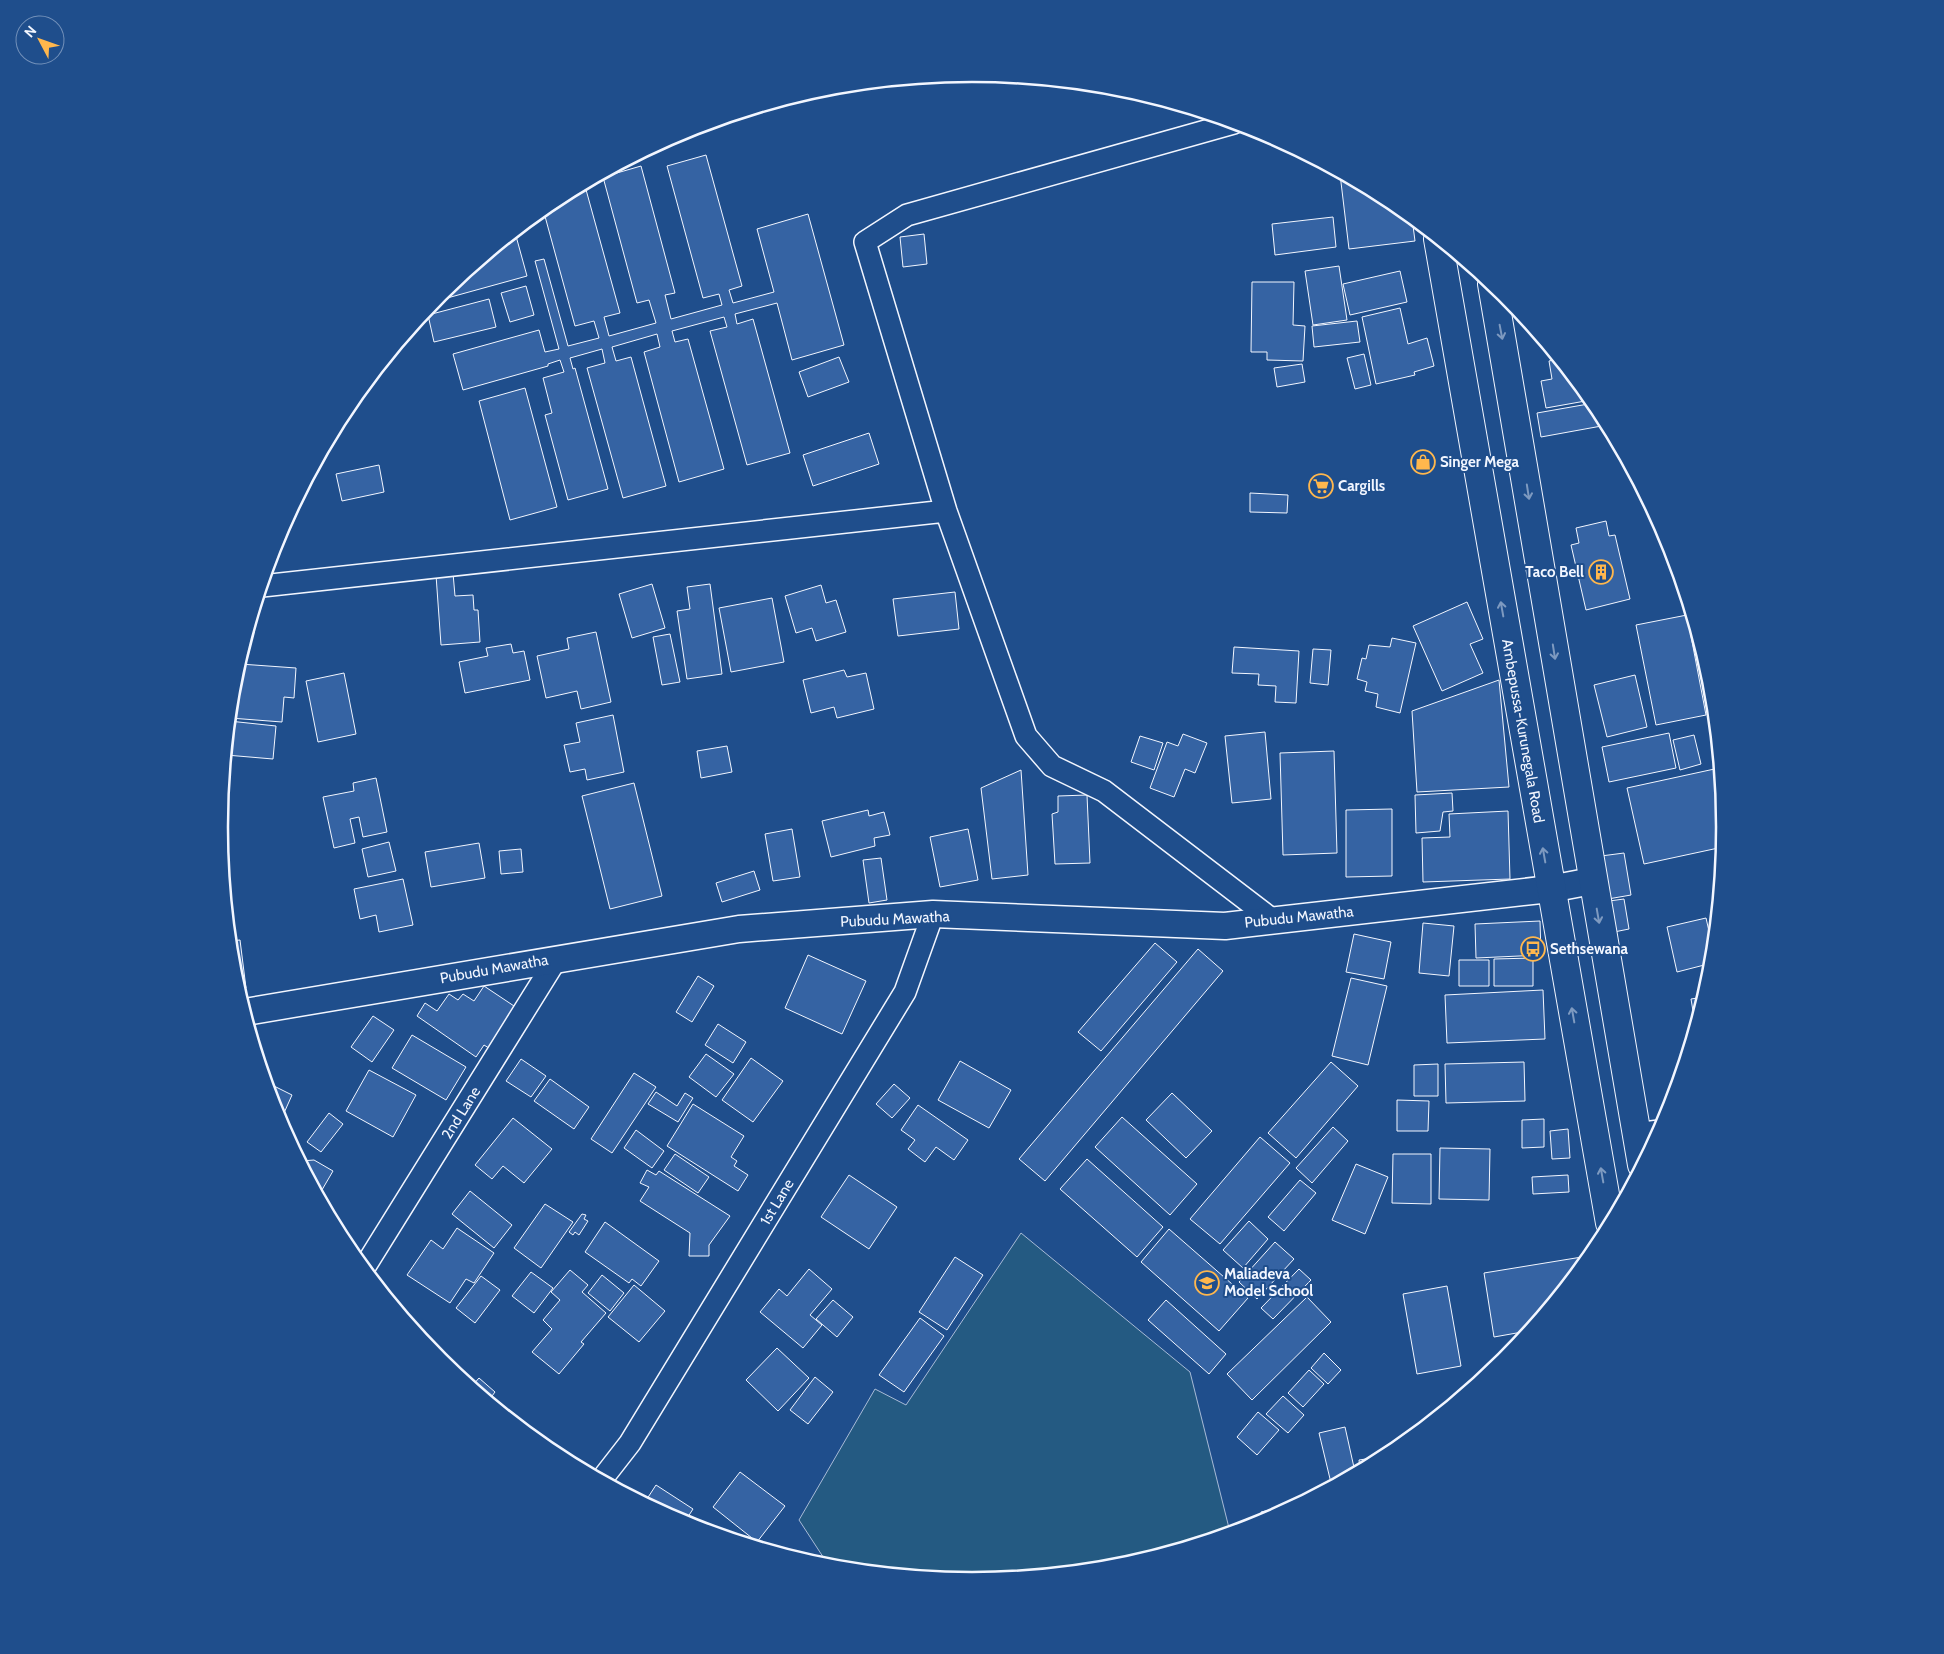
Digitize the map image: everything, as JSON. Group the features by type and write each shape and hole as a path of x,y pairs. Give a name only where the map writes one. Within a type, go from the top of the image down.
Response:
{"highway":[{"name":"Ambepussa-Kurunegala Road","path":"1440,248 1608,1213"},
{"path":"1495,298 1592,881 1648,1132"}],"street":[{"path":"1222,126 907,215 865,242 946,511 1026,736 1052,766 1104,791 1274,921"},
{"path":"268,585 946,511"},
{"name":"Pubudu Mawatha","path":"251,1011 557,958 739,929 933,914 1224,926 1550,888 1592,881"},
{"name":"1st Lane","path":"605,1475 630,1443 905,992 933,914"},
{"name":"2nd Lane","path":"368,1262 557,958"}],"shaded area":[{"path":"1021,1233 1190,1372 1228,1526 1165,1546 1117,1557 1021,1570 972,1572 923,1570 875,1565 822,1556 799,1520 875,1389 906,1405"}],"building":[{"path":"706,155 742,286 729,290 733,303 774,292 757,229 808,214 844,345 792,360 777,303 735,314 737,324 753,319 790,453 747,465 710,331 727,327 724,317 672,331 675,342 688,339 724,469 679,482 644,352 660,347 657,334 612,347 616,361 631,357 666,486 623,498 587,368 605,363 602,349 570,358 573,369 575,368 608,489 568,500 545,415 552,413 543,378 564,372 560,360 548,364 548,366 463,390 453,354 539,330 545,352 559,349 535,261 544,259 568,346 599,338 594,321 575,326 545,217 586,191 620,313 604,317 609,336 656,323 649,300 637,303 604,180 617,173 641,166 675,293 665,295 671,319 722,305 719,294 703,298 667,166"},
{"path":"1341,180 1413,228 1415,241 1349,249"},
{"path":"1333,217 1336,247 1275,255 1272,224"},
{"path":"924,234 927,264 903,267 900,237"},
{"path":"517,238 527,276 450,297 481,267"},
{"path":"1339,266 1347,320 1313,325 1305,271"},
{"path":"1400,271 1407,302 1350,315 1343,284"},
{"path":"1252,282 1294,282 1293,325 1305,326 1303,361 1267,360 1267,352 1251,352"},
{"path":"526,286 534,315 510,322 501,293"},
{"path":"489,299 496,327 434,342 429,319 434,313"},
{"path":"1400,308 1408,344 1427,338 1434,366 1414,372 1415,375 1376,384 1362,317"},
{"path":"1357,321 1360,342 1314,347 1312,326"},
{"path":"1364,354 1371,385 1355,389 1347,358"},
{"path":"839,357 849,382 808,397 799,372"},
{"path":"1552,360 1583,401 1546,408 1541,381 1552,379 1549,361"},
{"path":"1302,364 1305,382 1277,387 1274,368"},
{"path":"525,388 557,507 510,520 479,401"},
{"path":"1585,405 1599,426 1541,437 1537,413"},
{"path":"869,433 879,464 813,486 803,455"},
{"path":"379,465 384,492 342,501 336,474"},
{"path":"1250,493 1288,495 1287,513 1250,512"},
{"name":"Taco Bell","path":"1606,521 1609,536 1615,535 1630,599 1586,610 1571,545 1579,543 1576,528"},
{"path":"453,573 455,596 473,595 474,610 478,610 480,642 441,645 436,575"},
{"path":"652,584 665,628 632,638 619,594"},
{"path":"710,584 722,674 687,679 677,611 690,609 687,587"},
{"path":"821,585 826,603 836,600 846,632 816,641 812,628 796,633 785,596"},
{"path":"955,592 959,629 898,636 893,599"},
{"path":"772,598 784,662 731,672 719,608"},
{"path":"1467,602 1483,639 1470,644 1483,673 1442,691 1413,626"},
{"path":"1685,615 1706,715 1656,725 1636,625"},
{"path":"596,632 611,702 581,709 577,691 546,698 537,656 569,649 567,638"},
{"path":"670,634 680,682 662,685 653,637"},
{"path":"1392,638 1416,643 1400,713 1376,707 1378,694 1365,691 1367,682 1357,679 1362,658 1366,659 1369,645 1390,647"},
{"path":"511,644 513,653 524,651 530,680 465,693 459,662 488,656 486,648"},
{"path":"1234,647 1299,651 1296,703 1275,702 1276,686 1258,685 1259,674 1232,673"},
{"path":"1313,649 1331,650 1328,685 1310,683"},
{"path":"246,664 296,668 294,698 284,697 282,722 236,718"},
{"path":"844,670 847,677 866,673 874,709 837,718 834,707 811,713 803,680"},
{"path":"344,673 356,734 318,742 306,681"},
{"path":"1635,675 1647,727 1607,737 1594,685"},
{"path":"1499,680 1509,787 1417,792 1412,711"},
{"path":"613,715 624,772 587,780 585,769 570,772 564,745 580,742 576,723"},
{"path":"235,722 276,726 273,759 231,755"},
{"path":"1265,732 1271,799 1232,803 1225,736"},
{"path":"1669,733 1676,768 1609,782 1602,747"},
{"path":"1183,734 1207,743 1195,773 1185,769 1174,797 1150,788 1167,742 1178,746"},
{"path":"1694,735 1701,764 1680,770 1673,740"},
{"path":"1140,736 1163,743 1154,770 1131,762"},
{"path":"727,746 732,772 701,778 697,751"},
{"path":"1334,751 1337,853 1283,855 1280,753"},
{"path":"1714,769 1716,849 1644,864 1627,788"},
{"path":"1021,770 1028,875 992,879 981,788"},
{"path":"376,778 387,832 363,837 359,817 350,819 355,843 334,848 323,797 354,791 353,783"},
{"path":"634,783 662,896 610,909 582,796"},
{"path":"1452,793 1453,811 1443,812 1440,831 1416,833 1415,795"},
{"path":"1087,795 1090,863 1055,864 1052,814 1058,812 1058,796"},
{"path":"1392,809 1392,876 1346,877 1346,810"},
{"path":"868,810 869,816 884,812 890,835 874,838 875,846 831,857 822,821"},
{"path":"1508,811 1510,879 1423,882 1422,838 1450,837 1449,814"},
{"path":"792,829 800,877 773,881 765,834"},
{"path":"968,829 978,880 940,887 930,837"},
{"path":"389,842 396,871 368,877 362,849"},
{"path":"479,843 485,878 431,887 425,852"},
{"path":"521,849 523,872 501,874 499,851"},
{"path":"1624,853 1631,895 1608,899 1601,856"},
{"path":"881,858 887,900 869,903 863,860"},
{"path":"754,871 760,890 722,902 716,883"},
{"path":"403,879 413,925 379,932 376,915 360,919 354,889"},
{"path":"1624,899 1629,929 1614,932 1609,901"},
{"path":"1706,918 1709,931 1703,965 1677,972 1667,927"},
{"path":"1540,921 1541,955 1476,958 1475,924"},
{"path":"1423,923 1454,926 1449,976 1419,973"},
{"path":"1354,934 1391,942 1384,979 1346,972"},
{"path":"237,940 240,940 246,988 242,972"},
{"path":"1155,943 1177,962 1101,1051 1078,1032"},
{"path":"1198,949 1223,971 1045,1181 1019,1159"},
{"path":"808,955 866,981 842,1034 785,1008"},
{"path":"1533,958 1533,986 1494,986 1494,959"},
{"path":"1459,960 1489,960 1489,986 1459,986"},
{"path":"698,976 714,986 692,1022 676,1012"},
{"path":"1351,978 1387,986 1368,1065 1332,1056"},
{"path":"484,986 520,1010 492,1050 484,1045 476,1057 417,1016 425,1003 437,1011 449,994 458,1000 463,994 474,1001"},
{"path":"1543,990 1545,1039 1447,1043 1445,995"},
{"path":"1696,998 1693,1011 1691,999"},
{"path":"373,1016 394,1030 372,1062 351,1047"},
{"path":"718,1024 746,1042 733,1063 705,1045"},
{"path":"412,1035 466,1067 446,1100 392,1068"},
{"path":"706,1054 734,1074 716,1097 689,1077"},
{"path":"751,1058 783,1081 753,1122 722,1100"},
{"path":"521,1059 546,1076 531,1097 506,1081"},
{"path":"960,1061 1011,1090 989,1128 938,1100"},
{"path":"1331,1062 1358,1086 1296,1158 1268,1133"},
{"path":"1524,1062 1525,1101 1446,1103 1445,1064"},
{"path":"1438,1064 1438,1096 1414,1096 1414,1065"},
{"path":"369,1070 416,1095 393,1137 346,1111"},
{"path":"634,1073 656,1087 612,1153 591,1139"},
{"path":"550,1079 589,1107 574,1129 534,1101"},
{"path":"894,1084 910,1098 892,1118 876,1104"},
{"path":"274,1086 292,1095 284,1112"},
{"path":"656,1092 677,1106 685,1093 693,1098 678,1122 648,1104"},
{"path":"1172,1093 1212,1131 1186,1158 1146,1120"},
{"path":"1397,1100 1429,1101 1428,1131 1397,1131"},
{"path":"693,1104 744,1136 731,1157 737,1161 734,1166 748,1175 738,1191 667,1146"},
{"path":"918,1105 968,1140 954,1160 936,1147 925,1162 908,1149 915,1140 901,1130"},
{"path":"329,1113 343,1124 321,1152 307,1142"},
{"path":"1122,1117 1197,1184 1170,1215 1095,1147"},
{"path":"513,1118 552,1149 524,1183 503,1166 492,1179 475,1165"},
{"path":"1544,1119 1544,1147 1522,1148 1522,1120"},
{"path":"1333,1127 1348,1141 1312,1183 1296,1168"},
{"path":"1568,1129 1570,1158 1552,1159 1550,1131"},
{"path":"636,1130 664,1151 652,1168 624,1148"},
{"path":"1260,1137 1290,1163 1220,1244 1190,1219"},
{"path":"1440,1148 1490,1149 1489,1200 1439,1199"},
{"path":"675,1154 709,1177 698,1193 664,1170"},
{"path":"1393,1154 1431,1154 1431,1204 1392,1203"},
{"path":"1087,1159 1163,1227 1137,1257 1060,1189"},
{"path":"314,1160 333,1171 322,1190 306,1161"},
{"path":"1356,1164 1388,1177 1365,1234 1332,1220"},
{"path":"647,1170 656,1175 659,1171 730,1216 709,1245 709,1256 689,1256 690,1233 640,1201 649,1187 640,1183"},
{"path":"849,1175 897,1207 869,1249 821,1217"},
{"path":"1568,1175 1569,1192 1533,1194 1532,1177"},
{"path":"1300,1180 1316,1193 1284,1231 1268,1217"},
{"path":"470,1191 512,1225 494,1248 452,1214"},
{"path":"545,1204 573,1222 541,1268 514,1248"},
{"path":"582,1214 586,1215 584,1219 588,1221 579,1235 575,1232 573,1235 569,1232"},
{"path":"1249,1221 1268,1239 1243,1268 1223,1250"},
{"path":"605,1222 659,1261 641,1286 632,1279 629,1283 585,1252"},
{"path":"457,1228 494,1253 474,1283 466,1279 450,1303 407,1275 431,1240 443,1249"},
{"path":"1169,1229 1248,1298 1219,1331 1141,1262"},
{"path":"1275,1242 1294,1259 1257,1299 1239,1282"},
{"path":"955,1257 983,1275 947,1330 919,1312"},
{"path":"1579,1257 1532,1318 1518,1333 1494,1337 1484,1273"},
{"path":"809,1269 832,1289 810,1315 822,1325 803,1348 760,1312 779,1289 787,1296"},
{"path":"1299,1269 1311,1280 1273,1319 1261,1308"},
{"path":"570,1270 588,1285 582,1292 606,1313 581,1342 584,1344 559,1374 532,1352 552,1329 543,1320 560,1300 551,1292"},
{"path":"531,1272 553,1288 534,1313 512,1296"},
{"path":"602,1275 624,1293 610,1311 588,1293"},
{"path":"481,1276 500,1290 475,1323 456,1308"},
{"path":"634,1285 665,1311 639,1342 608,1317"},
{"path":"1447,1286 1461,1366 1417,1374 1403,1294"},
{"path":"1307,1297 1331,1322 1252,1400 1227,1374"},
{"path":"833,1300 853,1317 837,1337 816,1319"},
{"path":"1166,1300 1226,1354 1209,1374 1148,1320"},
{"path":"920,1318 944,1336 904,1392 879,1375"},
{"path":"777,1348 809,1378 778,1411 746,1380"},
{"path":"1324,1353 1341,1370 1328,1384 1311,1368"},
{"path":"1309,1370 1324,1384 1303,1407 1288,1393"},
{"path":"815,1377 833,1392 808,1424 790,1410"},
{"path":"479,1378 495,1392 492,1396 476,1382"},
{"path":"1283,1396 1304,1415 1288,1433 1266,1414"},
{"path":"1258,1412 1279,1430 1257,1455 1237,1437"},
{"path":"1345,1427 1354,1466 1330,1479 1319,1433"},
{"path":"740,1472 785,1506 759,1540 752,1538 713,1507"},
{"path":"656,1485 693,1509 689,1516 648,1497"}],"place":[{"name":"Singer Mega","path":"1423,462"},
{"name":"Cargills","path":"1321,486"},
{"name":"Taco Bell","path":"1601,572"},
{"name":"Sethsewana","path":"1533,949"},
{"name":"Maliadeva Model School","path":"1207,1283"}]}
